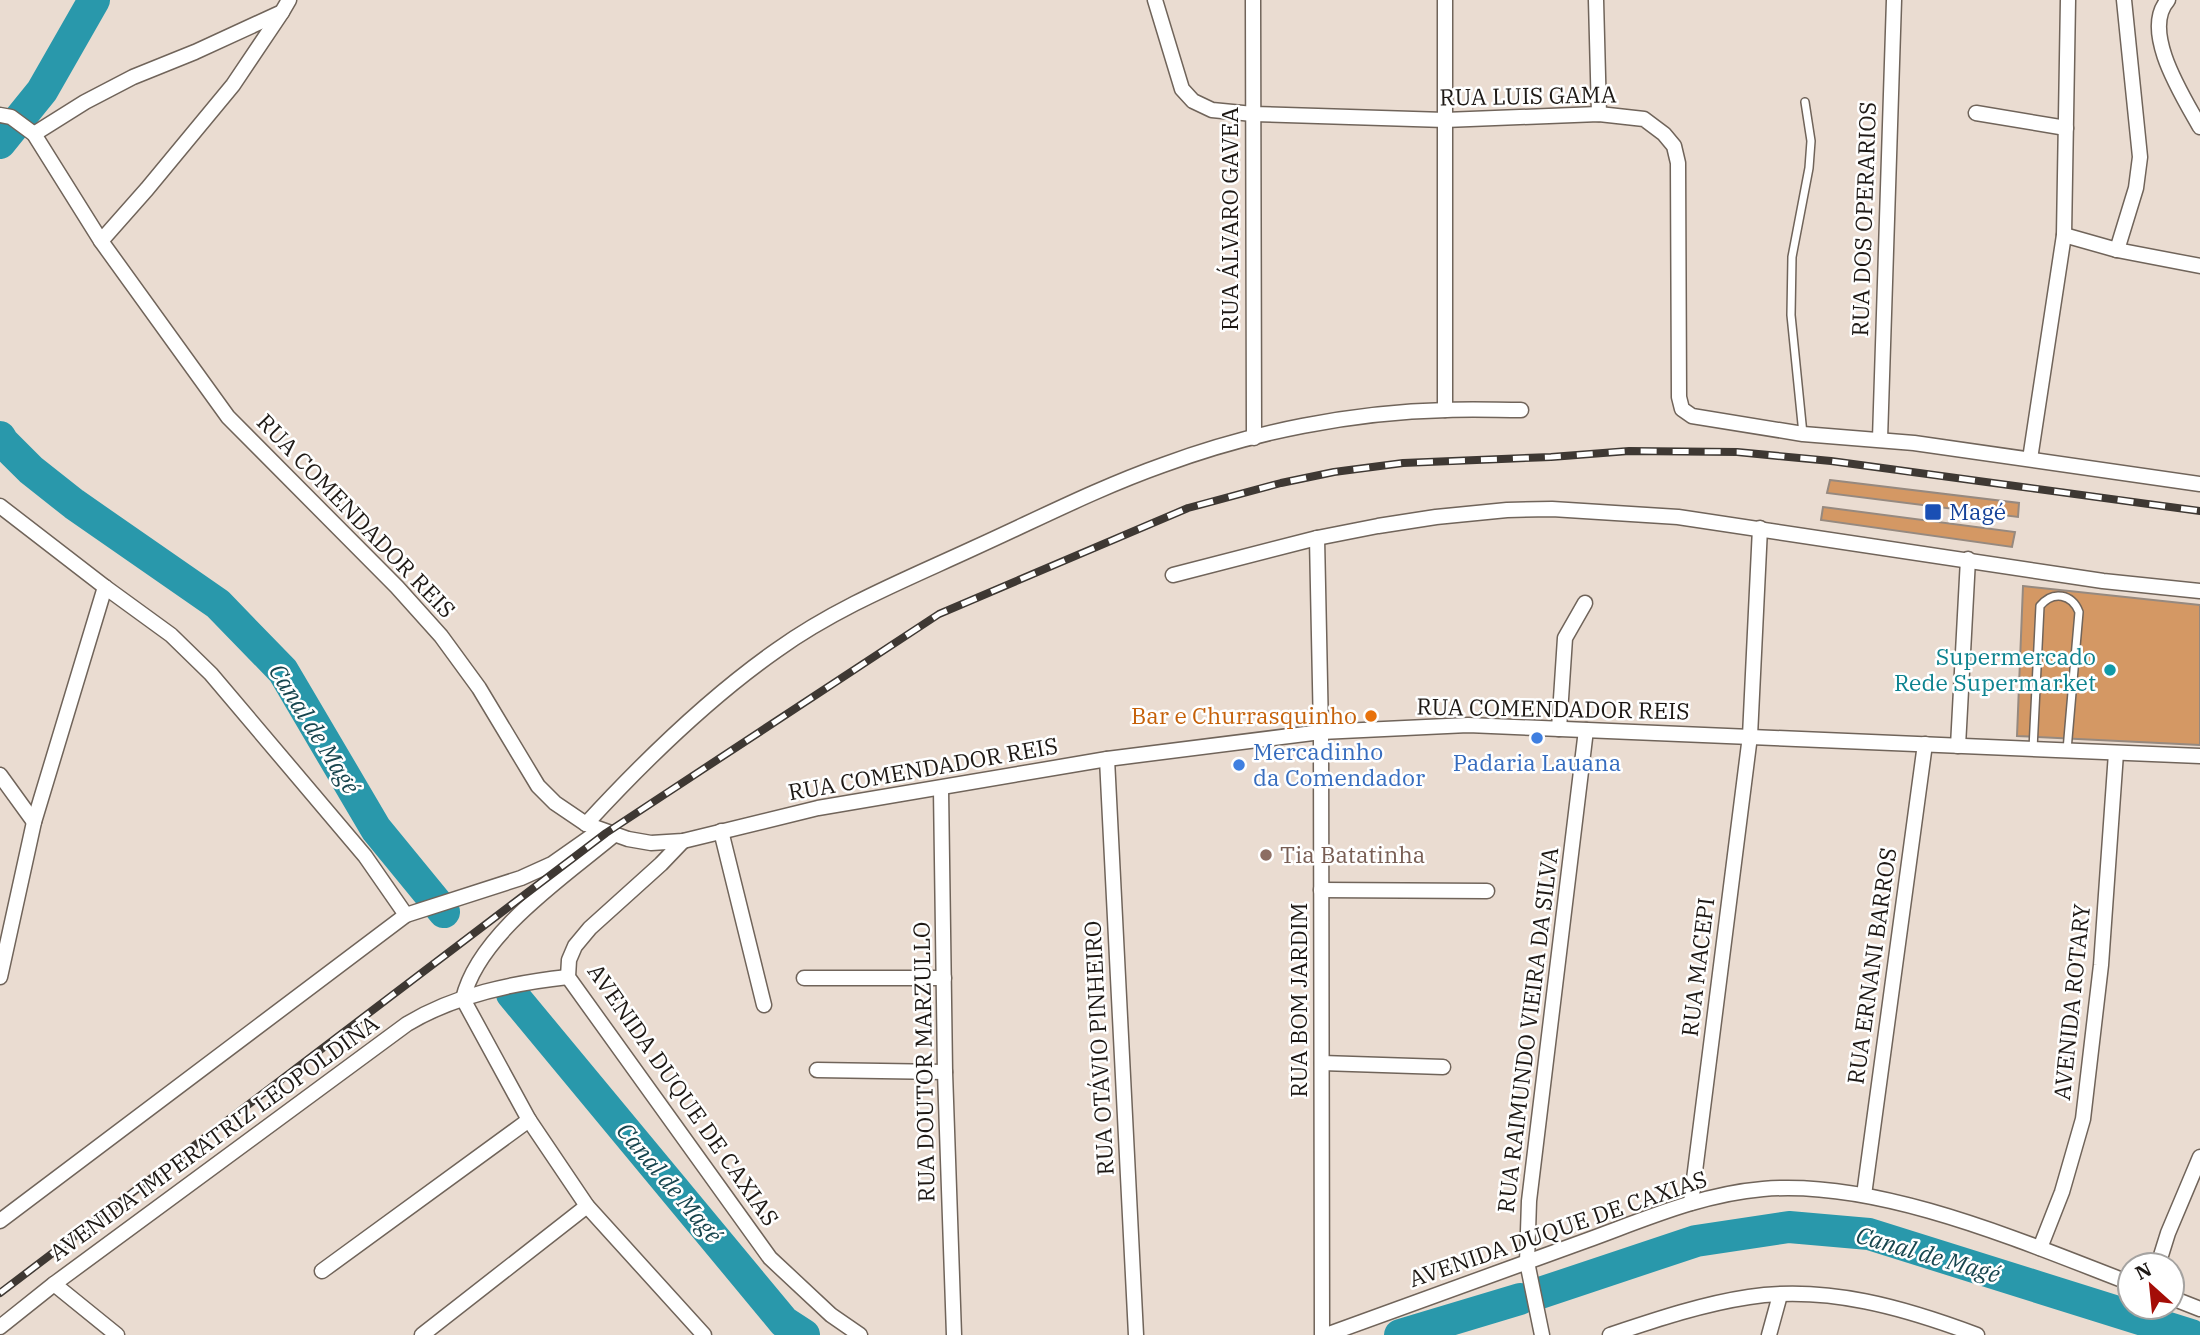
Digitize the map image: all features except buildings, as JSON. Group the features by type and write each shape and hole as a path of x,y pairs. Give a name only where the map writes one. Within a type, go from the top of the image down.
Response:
{"street":[{"name":"RUA LUIS GAMA","path":"1155,0 1182,89 1194,101 1212,110 1253,114 1445,120 1599,114 1644,120 1664,134 1674,146 1678,163 1679,397 1682,409 1692,416 1803,434 1914,443 2200,484"},
{"name":"RUA ÁLVARO GAVEA","path":"1253,0 1254,438"},
{"path":"1445,0 1445,410"},
{"path":"1596,0 1599,114"},
{"name":"RUA DOS OPERARIOS","path":"1880,439 1894,0"},
{"path":"2030,459 2064,235 2068,0"},
{"path":"2117,250 2136,188 2140,157 2124,0"},
{"path":"2168,0 2159,18 2162,48 2174,81 2200,127"},
{"path":"34,134 133,76 195,52 285,6"},
{"path":"101,242 233,85 285,6"},
{"path":"1976,113 2066,128"},
{"name":"RUA COMENDADOR REIS","path":"5,116 34,134 101,242 228,416 397,587 441,636 479,688 538,786 555,803 592,827 614,835 651,842 683,841 818,808 1107,759 1321,732 1468,726 2200,756"},
{"path":"2064,235 2117,250 2200,266"},
{"path":"0,1222 406,915 493,888 552,864 592,827 629,778 722,693 778,649 856,603 1151,469 1254,438 1359,418 1445,410 1521,410"},
{"path":"0,506 171,635 211,674 365,856 406,915"},
{"path":"1173,575 1317,538 1436,517 1541,509 1595,510 1678,517 2103,581 2200,591"},
{"name":"RUA MACEPI","path":"1691,1203 1750,736 1760,528"},
{"name":"RUA BOM JARDIM","path":"1317,538 1321,732 1324,1335"},
{"path":"1958,746 1968,559"},
{"path":"0,977 34,822 105,587"},
{"path":"1559,729 1565,638 1585,603"},
{"name":"RUA RAIMUNDO VIEIRA DA SILVA","path":"1542,1335 1527,1262 1534,1149 1586,730"},
{"name":"RUA ERNANI BARROS","path":"1864,1195 1925,744"},
{"name":"AVENIDA ROTARY","path":"2040,1248 2062,1192 2084,1119 2101,965 2116,753"},
{"name":"RUA OTÁVIO PINHEIRO","path":"1107,759 1136,1335"},
{"path":"0,775 34,822"},
{"name":"RUA DOUTOR MARZULLO","path":"941,789 945,1072 954,1335"},
{"path":"721,831 764,1005"},
{"path":"614,835 529,905 503,931 467,981 463,999 529,1120 587,1206 705,1335"},
{"name":"AVENIDA DUQUE DE CAXIAS","path":"683,841 590,928 575,946 569,960 568,977 770,1258 831,1315 860,1335"},
{"path":"1321,890 1487,891"},
{"name":"AVENIDA IMPERATRIZ LEOPOLDINA","path":"0,1327 54,1284 407,1024 439,1006 534,981 568,977"},
{"path":"804,978 944,978"},
{"path":"1322,1063 1443,1067"},
{"path":"817,1070 945,1072"},
{"path":"322,1270 529,1120"},
{"path":"2162,1251 2200,1157"},
{"name":"AVENIDA DUQUE DE CAXIAS","path":"1324,1335 1691,1203 1763,1189 1800,1189 1864,1195 1934,1213 2040,1248 2116,1278"},
{"path":"422,1335 587,1206"},
{"path":"54,1284 117,1335"},
{"path":"1769,1335 1780,1294"},
{"path":"1610,1335 1712,1305 1780,1294 1842,1296 1926,1315 1978,1335"}],"lane":[{"path":"1803,434 1791,315 1792,257 1809,167 1811,141 1805,102"},
{"path":"2033,749 2040,606 2045,599 2052,596 2070,598 2079,612 2067,751"}],"waterway":[{"name":"Canal de Magé","path":"0,143 42,91 94,0"},
{"name":"Canal de Magé","path":"0,437 31,470 74,504 218,604 283,671 376,829 444,912"},
{"name":"Canal de Magé","path":"512,994 784,1322 804,1335"},
{"name":"Canal de Magé","path":"1540,1293 1696,1241 1789,1227 1869,1234 2191,1335"},
{"name":"Canal de Magé","path":"1400,1335 1520,1299"}],"railway":[{"path":"0,1293 606,833 939,614 1188,508 1281,483 1334,472 1403,463 1629,451 1737,452 1831,461 2200,511"}],"place":[{"name":"Magé","path":"1933,512"},
{"name":"Supermercado Rede Supermarket","path":"2110,670"},
{"name":"Bar e Churrasquinho","path":"1371,716"},
{"name":"Padaria Lauana","path":"1537,738"},
{"name":"Mercadinho da Comendador","path":"1239,765"},
{"name":"Tia Batatinha","path":"1266,855"}]}
